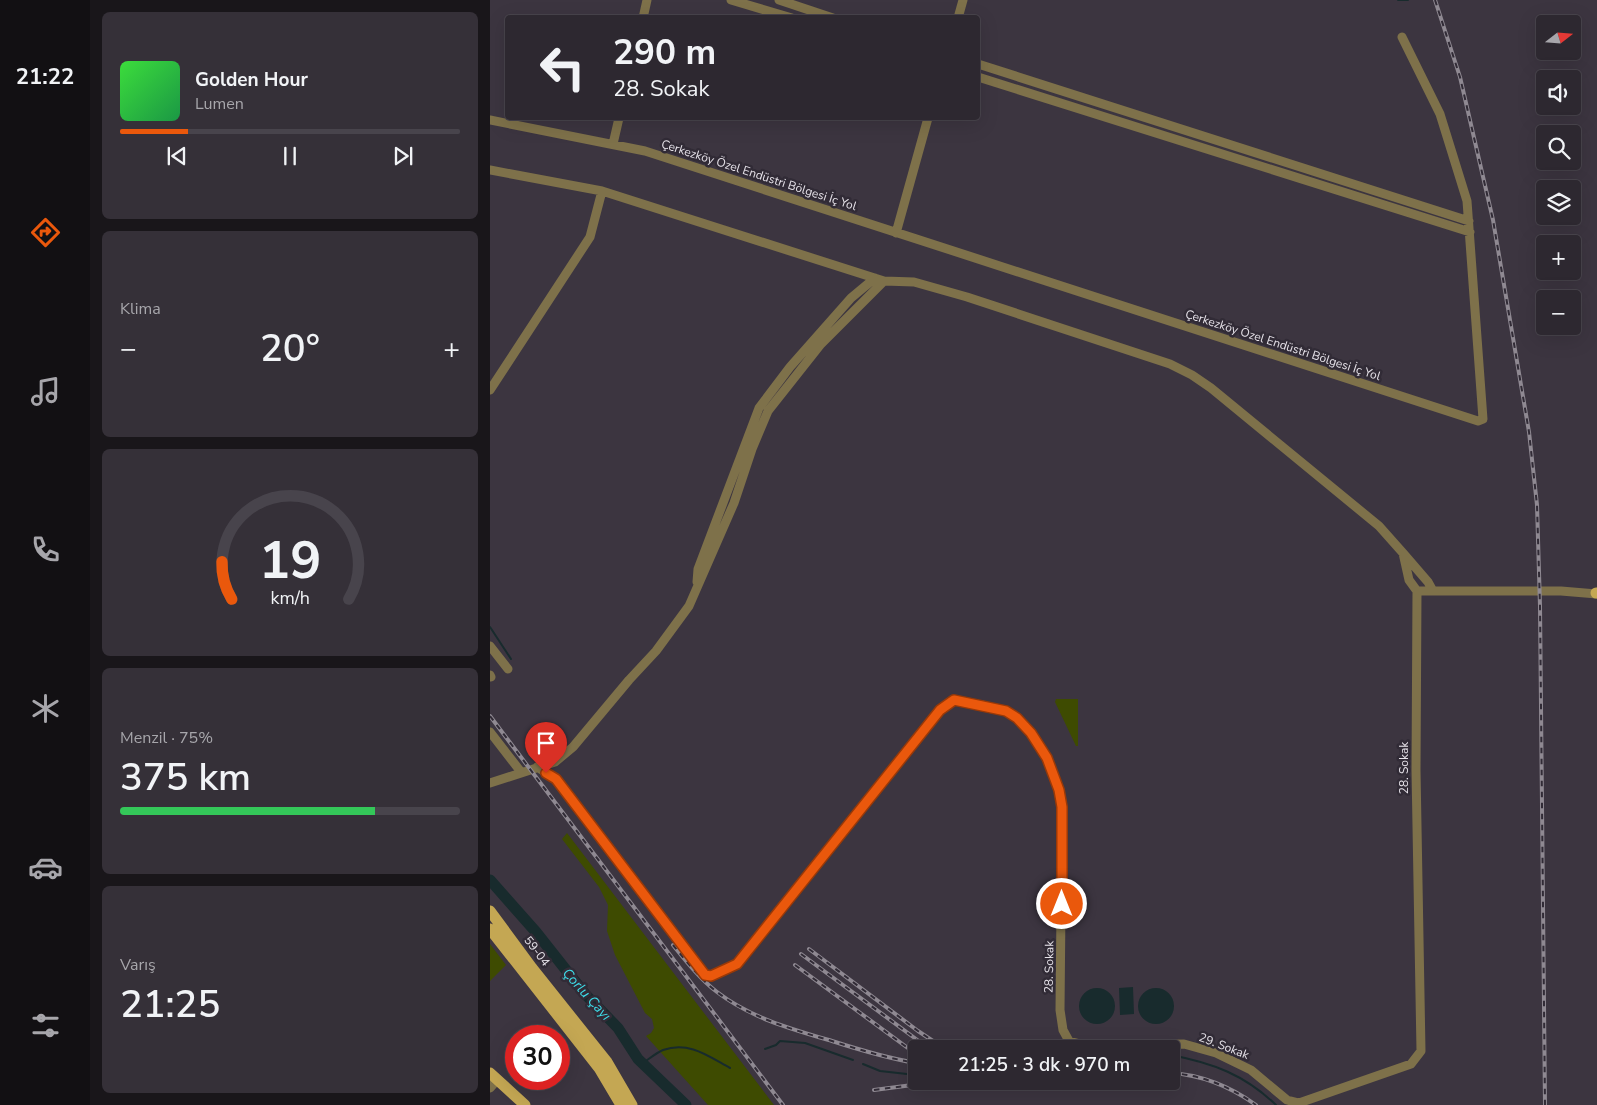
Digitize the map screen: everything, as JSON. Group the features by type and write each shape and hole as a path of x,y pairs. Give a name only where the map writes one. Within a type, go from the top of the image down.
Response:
{"main road":[{"name":"59-04","path":"490,911 532,968 607,1062 632,1105"},
{"name":"59-04","path":"490,929 599,1068 621,1105"},
{"path":"492,1081 526,1105"}],"street":[{"path":"644,15 647,0"},
{"path":"731,0 782,15"},
{"path":"779,0 824,15"},
{"path":"959,15 963,0"},
{"name":"Çerkezköy Özel Endüstri Bölgesi İç Yol","path":"490,120 645,151 1478,421 1483,419 1467,201 1440,114 1402,37"},
{"path":"980,65 1469,221"},
{"path":"980,78 1470,232"},
{"path":"613,144 619,120"},
{"path":"896,233 927,120"},
{"path":"490,170 602,191 879,279 914,282 967,297 1170,364 1211,388 1379,526 1428,582 1433,591"},
{"path":"490,390 590,237 602,191"},
{"path":"490,783 555,762 573,746 661,644 689,606 734,503 752,448 768,411 822,344 879,279"},
{"path":"1403,553 1409,580 1416,591 1561,591 1597,593"},
{"name":"28. Sokak","path":"1299,1103 1411,1064 1421,1051 1416,770 1416,591"},
{"path":"490,646 508,669"},
{"name":"28. Sokak","path":"537,767 556,779 705,975 711,976 737,964 940,710 954,700 1006,711 1017,718 1031,733 1047,758 1059,790 1062,807 1060,1010 1063,1030 1068,1040"},
{"path":"490,732 522,772"},
{"name":"29. Sokak","path":"1180,1044 1216,1053 1251,1070 1287,1100 1299,1103"}],"green space":[{"path":"1056,699 1078,699 1078,746 1076,746 1055,702"},
{"path":"567,833 774,1105 708,1105 646,1036 654,1028 652,1019 645,1013 615,955 607,931 608,905 599,887 562,839"},
{"path":"490,944 506,965 490,981"}],"shaded area":[{"path":"1133,987 1134,1014 1120,1015 1119,988"},
{"path":"1097,988 1109,994 1115,1006 1109,1018 1097,1024 1085,1018 1079,1006 1085,994"},
{"path":"1156,988 1169,993 1174,1006 1169,1019 1156,1024 1143,1019 1138,1006 1143,993"}],"waterway":[{"path":"1398,0 1408,0"},
{"path":"490,627 511,659"},
{"name":"Çorlu Çayı","path":"490,880 536,932 585,994 618,1028 638,1059 686,1105"},
{"path":"765,1049 776,1045 780,1041 805,1043 853,1060"},
{"path":"643,1063 663,1050 681,1047 698,1051 730,1068"},
{"path":"1180,1057 1215,1066 1228,1072 1252,1086 1276,1105"},
{"path":"863,1064 880,1071 908,1074"}],"railway":[{"path":"1435,0 1460,77 1493,220 1529,432 1537,505 1540,606 1545,1105"},
{"path":"490,716 783,1105"},
{"path":"673,945 711,987 730,1001 758,1016 853,1048 908,1061"},
{"path":"809,949 932,1040"},
{"path":"801,954 917,1040"},
{"path":"795,965 908,1048"},
{"path":"1180,1074 1205,1079 1226,1087 1256,1105"},
{"path":"874,1090 908,1086"}],"route":[{"path":"546,773 556,779 705,975 711,976 737,964 940,710 954,700 1006,711 1017,718 1031,733 1047,758 1059,790 1062,807 1062,904"}]}
